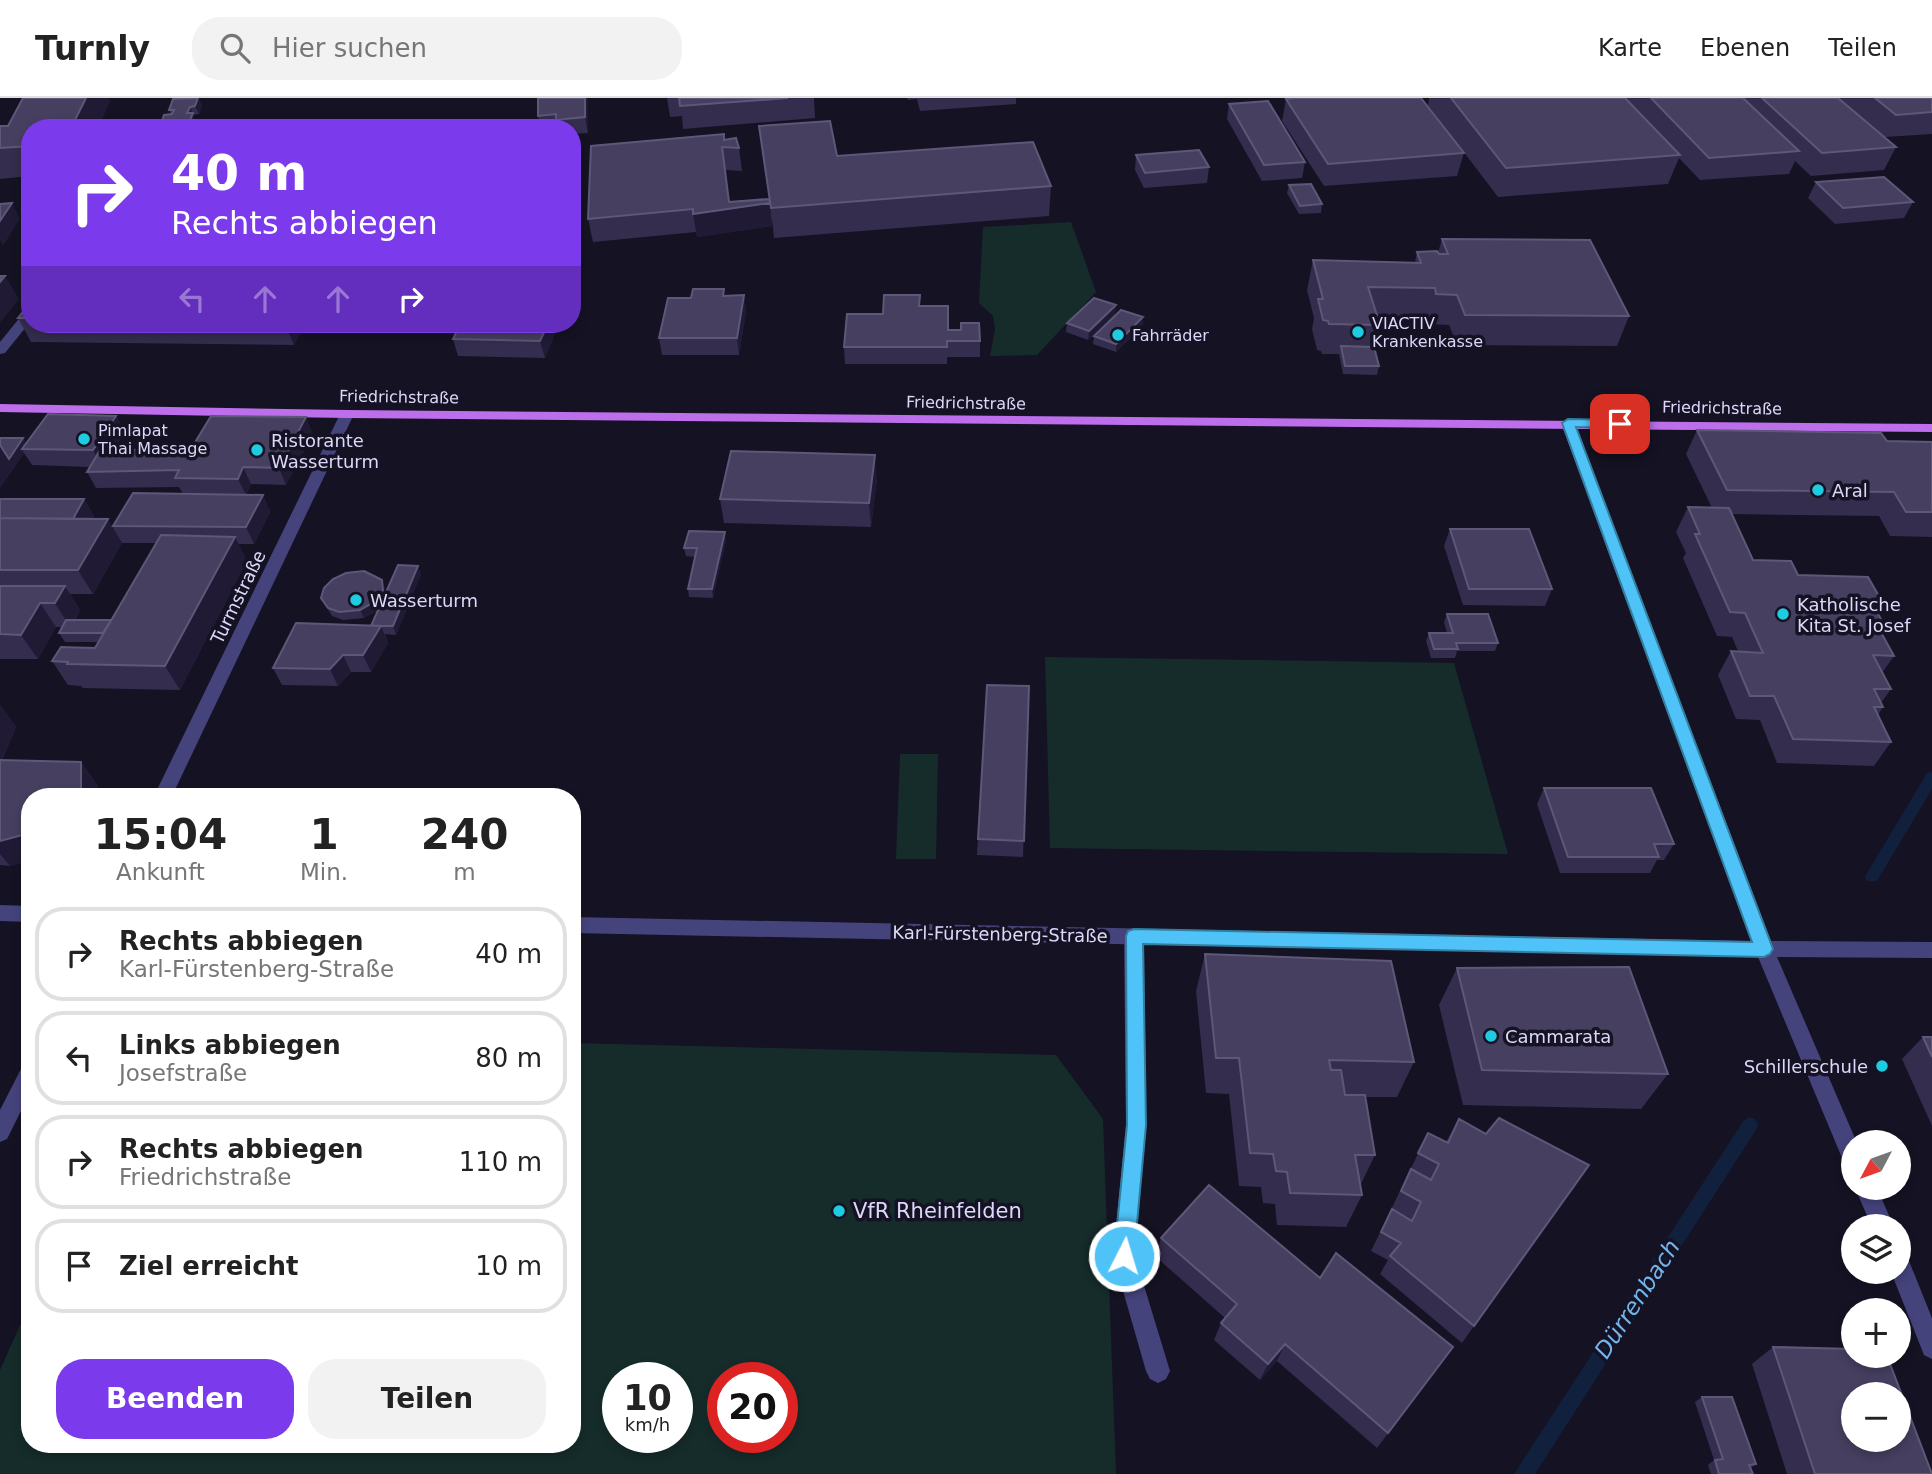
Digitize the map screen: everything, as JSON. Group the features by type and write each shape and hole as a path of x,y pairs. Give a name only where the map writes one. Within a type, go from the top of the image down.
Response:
{"main road":[{"name":"Friedrichstraße","path":"0,408 1282,424 1568,423 1932,428"}],"street":[{"path":"0,350 21,324"},
{"name":"Turmstraße","path":"167,788 347,414"},
{"path":"1568,423 1764,949 1841,1130"},
{"path":"0,913 21,914"},
{"name":"Karl-Fürstenberg-Straße","path":"581,925 1932,950"},
{"path":"1134,936 1136,1125 1124,1256 1158,1371"},
{"path":"0,1132 21,1089"},
{"path":"1907,1284 1932,1347"}],"green space":[{"path":"1071,222 1096,292 1037,355 990,356 995,329 993,316 979,303 983,227"},
{"path":"1045,657 1454,663 1508,854 1050,848"},
{"path":"900,754 938,754 936,859 896,859"},
{"name":"VfR Rheinfelden","path":"581,1043 1056,1055 1103,1119 1116,1474 0,1474 0,1370 21,1323 21,1453 581,1453"}],"building":[{"path":"23,98 86,98 76,119 21,119 21,147 0,148 0,126 8,126"},
{"path":"198,98 195,106 190,107 187,113 193,113 190,119 163,119 164,115 172,114 174,110 169,110 173,99"},
{"path":"538,98 585,98 585,117 556,119 556,114 538,116"},
{"path":"679,98 788,98 680,106"},
{"path":"1421,98 1464,153 1328,164 1286,99"},
{"path":"1451,98 1625,98 1680,155 1506,168"},
{"path":"1651,98 1743,98 1799,151 1709,158"},
{"path":"1762,98 1838,98 1896,147 1822,153"},
{"path":"1875,98 1932,98 1932,112 1896,115"},
{"path":"1268,101 1305,162 1264,165 1229,104"},
{"path":"830,121 837,156 1033,142 1051,186 771,208 759,126"},
{"path":"724,134 724,140 736,138 739,148 722,147 729,202 769,199 770,203 693,214 693,209 588,219 591,146"},
{"path":"1199,150 1209,167 1145,173 1136,155"},
{"path":"1884,177 1913,202 1843,208 1816,182"},
{"path":"1311,184 1322,204 1300,206 1289,185"},
{"path":"12,203 0,221 0,204"},
{"path":"1442,239 1590,240 1629,316 1465,315 1457,295 1436,294 1435,288 1368,287 1380,325 1329,324 1323,320 1318,299 1323,299 1313,260 1421,263 1417,252 1437,251 1439,254 1448,254"},
{"path":"693,289 724,289 723,296 744,295 737,338 659,338 668,298 691,298"},
{"path":"884,295 920,295 919,306 948,306 948,330 961,330 961,323 979,323 980,341 947,341 947,347 844,347 847,314 883,314"},
{"path":"1094,298 1116,305 1089,331 1067,323"},
{"path":"1121,310 1143,317 1116,344 1094,336"},
{"path":"456,333 544,333 540,341 453,339"},
{"path":"1341,346 1374,347 1379,366 1345,366"},
{"path":"48,414 116,416 93,450 22,449"},
{"path":"211,416 306,417 279,468 243,467 238,479 175,478 179,470 87,472 100,450 191,449"},
{"path":"1697,430 1881,433 1887,441 1932,442 1932,512 1906,512 1894,492 1727,490"},
{"path":"0,438 23,438 9,459 0,445"},
{"path":"731,451 875,455 869,503 720,499"},
{"path":"133,493 263,495 246,527 113,526"},
{"path":"0,499 84,499 73,519 0,518"},
{"path":"1688,507 1729,508 1753,560 1791,561 1798,575 1868,577 1883,603 1872,602 1884,625 1877,625 1894,656 1873,655 1891,689 1874,689 1883,707 1874,707 1891,742 1793,739 1774,696 1750,696 1731,651 1763,653 1745,613 1730,612 1695,534 1700,534"},
{"path":"0,518 108,519 78,570 0,570"},
{"path":"1450,529 1529,529 1552,589 1469,589"},
{"path":"689,531 725,532 712,589 688,589 697,548 684,548"},
{"path":"161,535 235,537 165,666 67,664 68,662 52,661 61,647 95,648"},
{"path":"398,565 418,566 393,626 371,626"},
{"name":"Wasserturm","path":"364,571 382,580 383,591 376,601 360,610 339,612 328,608 321,598 324,588 333,579 346,573"},
{"path":"0,586 65,586 55,603 40,603 21,635 0,634"},
{"path":"1447,614 1488,614 1498,643 1456,643 1458,649 1434,649 1429,633 1453,633"},
{"path":"66,620 111,620 103,633 59,633"},
{"path":"296,623 381,626 363,655 343,655 330,669 273,668"},
{"path":"987,685 1029,686 1024,841 978,839"},
{"path":"0,760 81,762 81,788 21,788 21,835 0,841"},
{"path":"1544,788 1651,788 1674,844 1654,844 1659,857 1568,857"},
{"path":"1205,954 1391,961 1414,1062 1329,1060 1331,1070 1341,1070 1345,1095 1365,1095 1375,1155 1355,1155 1362,1195 1290,1193 1287,1172 1276,1171 1273,1154 1250,1153 1239,1058 1216,1058"},
{"path":"1629,967 1668,1074 1482,1070 1457,968"},
{"path":"1923,1037 1932,1037 1932,1057"},
{"path":"1499,1118 1589,1165 1474,1326 1390,1256 1401,1243 1381,1232 1392,1209 1412,1221 1421,1202 1401,1191 1411,1169 1431,1180 1439,1164 1418,1153 1428,1133 1448,1143 1459,1119 1486,1134"},
{"path":"1209,1185 1320,1278 1336,1253 1453,1347 1388,1433 1285,1344 1268,1364 1221,1323 1237,1304 1161,1238"},
{"path":"1773,1347 1841,1349 1841,1368 1892,1368 1897,1382 1841,1382 1841,1452 1911,1452 1911,1419 1932,1474 1815,1474"},
{"path":"1702,1397 1732,1397 1756,1464 1749,1465 1753,1474 1719,1474 1715,1460 1723,1459"}],"waterway":[{"name":"Dürrenbach","path":"1872,877 1932,777"},
{"name":"Dürrenbach","path":"1524,1474 1750,1125"}],"place":[{"name":"VIACTIV Krankenkasse","path":"1358,332"},
{"name":"Fahrräder","path":"1118,335"},
{"name":"Pimlapat Thai Massage","path":"84,439"},
{"name":"Ristorante Wasserturm","path":"257,450"},
{"name":"Aral","path":"1818,490"},
{"name":"Wasserturm","path":"356,600"},
{"name":"Katholische Kita St. Josef","path":"1783,614"},
{"name":"Cammarata","path":"1491,1036"},
{"name":"Schillerschule","path":"1882,1066"},
{"name":"VfR Rheinfelden","path":"839,1211"}],"route":[{"path":"1124,1256 1136,1125 1134,936 1764,949 1568,423 1620,424"}]}
